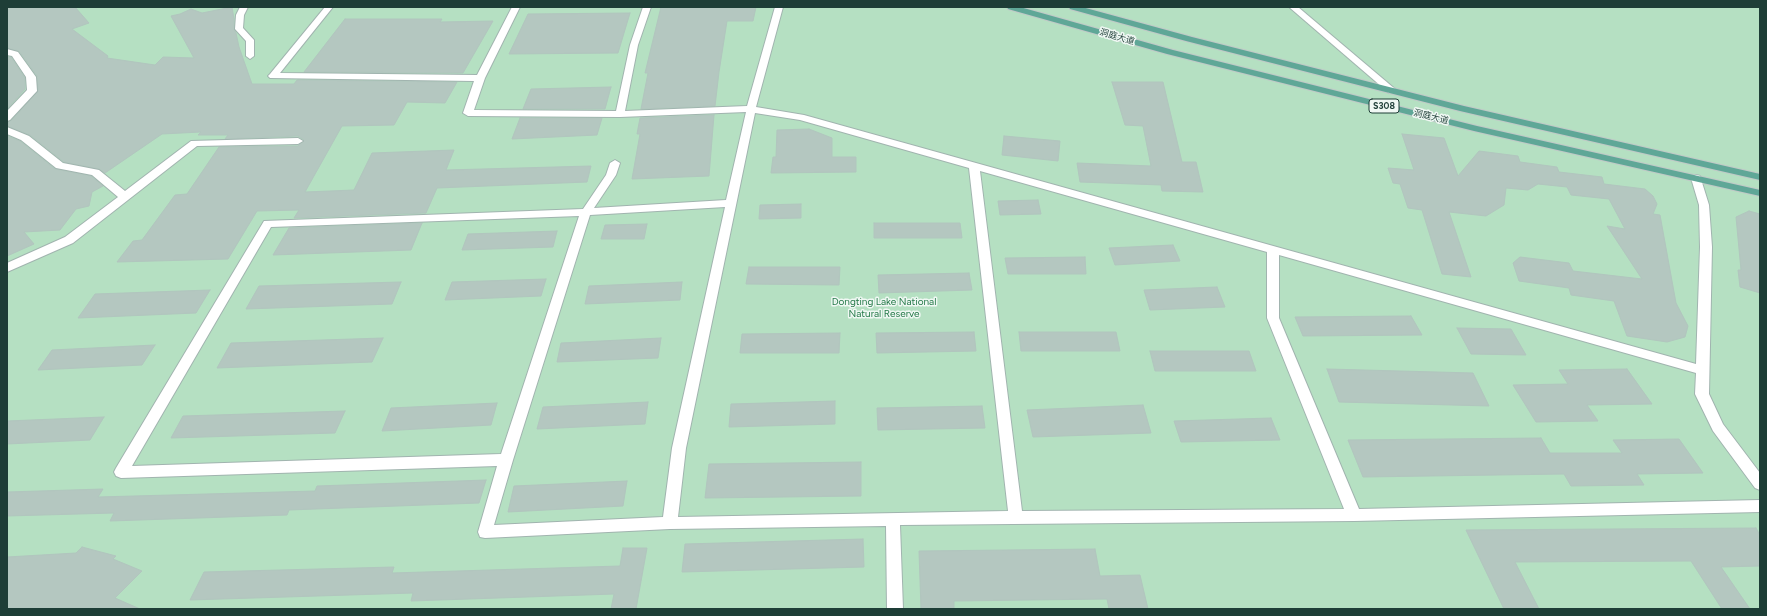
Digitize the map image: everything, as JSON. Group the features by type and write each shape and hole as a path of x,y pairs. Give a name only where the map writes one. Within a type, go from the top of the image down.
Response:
{"main road":[{"name":"洞庭大道","path":"1011,7 1170,52 1469,127 1760,193"},
{"name":"洞庭大道","path":"1073,7 1189,39 1463,109 1760,177"}],"street":[{"path":"244,7 240,15 239,29 250,40 250,56"},
{"path":"329,7 273,76 480,78"},
{"path":"516,7 480,78 468,113 620,114 751,109 801,117 1702,370"},
{"path":"620,114 634,45 647,7"},
{"path":"670,523 679,448 751,109 779,7"},
{"path":"1293,7 1392,91"},
{"path":"7,52 15,54 31,77 32,91 10,112 7,118"},
{"path":"7,130 28,140 60,166 95,172 125,197"},
{"path":"7,268 69,240 194,143 298,140"},
{"path":"615,163 610,175 586,212 506,460 485,532 670,523 1016,517 1354,515 1760,506"},
{"path":"974,166 1016,517"},
{"path":"1696,178 1704,205 1706,247 1702,394 1718,427 1760,484"},
{"path":"506,460 121,472 268,224 586,212 732,203"},
{"path":"1273,249 1273,318 1354,515"},
{"path":"893,520 895,609"}],"green space":[{"name":"Dongting Lake National Natural Reserve","path":"7,7 1760,7 1760,609 7,609"}],"building":[{"path":"7,7 75,7 89,23 72,29 108,56 107,58 155,65 163,57 194,58 171,16 191,9 202,13 232,7 234,29 252,84 294,84 297,80 457,82 445,103 407,102 394,125 342,126 305,192 354,190 372,153 454,150 446,170 591,166 587,182 437,188 426,213 294,218 299,210 257,211 228,259 117,262 133,241 142,240 175,195 187,194 219,147 298,146 304,140 298,136 225,139 228,135 198,135 201,132 162,134 105,173 99,169 64,162 30,135 7,126 7,122 11,121 38,91 37,76 19,51 7,48"},
{"path":"661,7 756,7 753,21 727,21 715,106 641,109 648,73 645,73"},
{"path":"630,13 618,53 509,54 528,14"},
{"path":"345,19 442,19 440,22 493,21 463,73 304,72"},
{"path":"7,57 11,57 25,78 25,89 7,109"},
{"path":"1112,82 1163,82 1182,162 1196,162 1203,192 1162,191 1161,185 1080,182 1077,163 1151,166 1143,126 1125,125"},
{"path":"611,87 605,109 523,109 531,89"},
{"path":"714,115 709,176 632,179 640,134 637,134 640,118"},
{"path":"520,118 602,118 597,135 512,139"},
{"path":"809,129 832,138 832,157 856,157 856,172 771,173 773,157 776,157 777,130"},
{"path":"1402,134 1444,138 1458,176 1479,151 1518,156 1520,162 1557,167 1559,172 1602,177 1604,184 1645,189 1653,196 1657,204 1653,214 1660,215 1676,303 1688,326 1685,337 1667,342 1627,336 1614,301 1571,295 1569,288 1519,281 1513,263 1520,257 1569,263 1573,271 1642,279 1607,226 1625,229 1609,199 1571,195 1567,187 1538,184 1528,190 1506,188 1504,205 1486,216 1449,212 1471,277 1442,274 1422,210 1408,208 1400,184 1393,183 1388,168 1414,170"},
{"path":"7,136 20,141 55,169 91,176 103,186 92,192 89,206 76,209 60,230 24,232 34,244 7,256"},
{"path":"1004,136 1060,141 1058,161 1002,155"},
{"path":"1038,200 1041,214 1000,215 998,201"},
{"path":"801,204 801,218 759,219 760,205"},
{"path":"1749,211 1760,214 1760,293 1740,287 1738,270 1741,270 1736,217"},
{"path":"422,223 411,250 273,255 289,228"},
{"path":"874,223 960,223 962,238 874,238"},
{"path":"647,224 644,239 601,239 605,225"},
{"path":"557,231 553,247 462,250 468,234"},
{"path":"1173,245 1180,261 1115,265 1109,248"},
{"path":"1085,257 1086,274 1008,274 1005,258"},
{"path":"749,267 840,267 839,285 746,284"},
{"path":"969,273 972,290 879,293 878,275"},
{"path":"546,279 541,296 445,300 452,282"},
{"path":"401,282 392,304 246,309 259,286"},
{"path":"682,282 680,300 585,304 589,286"},
{"path":"1217,287 1225,307 1150,310 1144,290"},
{"path":"210,290 196,313 78,318 95,294"},
{"path":"1411,316 1422,335 1303,336 1295,317"},
{"path":"1457,328 1511,329 1526,355 1471,354"},
{"path":"974,332 976,351 877,353 876,333"},
{"path":"1019,332 1116,332 1120,351 1021,351"},
{"path":"840,333 839,353 740,353 742,334"},
{"path":"383,338 372,362 217,368 231,343"},
{"path":"661,338 658,358 557,362 561,343"},
{"path":"155,345 142,365 38,370 52,350"},
{"path":"1150,351 1249,351 1256,371 1155,371"},
{"path":"1327,369 1473,373 1489,406 1339,402"},
{"path":"1627,369 1652,404 1587,405 1598,421 1536,422 1513,385 1568,384 1559,370"},
{"path":"835,401 835,424 729,427 731,404"},
{"path":"648,402 645,424 537,429 543,407"},
{"path":"497,403 491,425 382,431 391,408"},
{"path":"1143,405 1151,433 1033,437 1027,410"},
{"path":"982,406 985,428 878,430 877,408"},
{"path":"345,411 335,433 171,438 183,416"},
{"path":"104,417 90,440 7,444 7,421"},
{"path":"1271,418 1280,440 1181,442 1174,421"},
{"path":"1541,438 1550,453 1622,453 1613,440 1679,439 1703,473 1637,474 1644,485 1571,486 1564,474 1363,477 1348,440"},
{"path":"861,462 861,496 705,498 709,464"},
{"path":"486,480 479,503 289,510 287,515 110,521 114,513 7,516 7,492 103,489 98,497 315,491 317,486"},
{"path":"627,481 623,506 508,512 514,486"},
{"path":"1756,528 1760,535 1760,566 1721,567 1750,609 1722,609 1691,561 1515,562 1539,609 1504,609 1466,530"},
{"path":"863,539 864,567 682,572 685,544"},
{"path":"82,547 116,556 113,559 142,571 115,598 140,609 7,609 7,557 76,553"},
{"path":"623,548 647,548 636,609 611,609 614,594 411,601 413,593 190,600 204,572 394,567 392,573 620,566"},
{"path":"1095,549 1100,576 1140,575 1148,609 1109,609 1107,599 954,601 954,609 921,609 919,551"}]}
